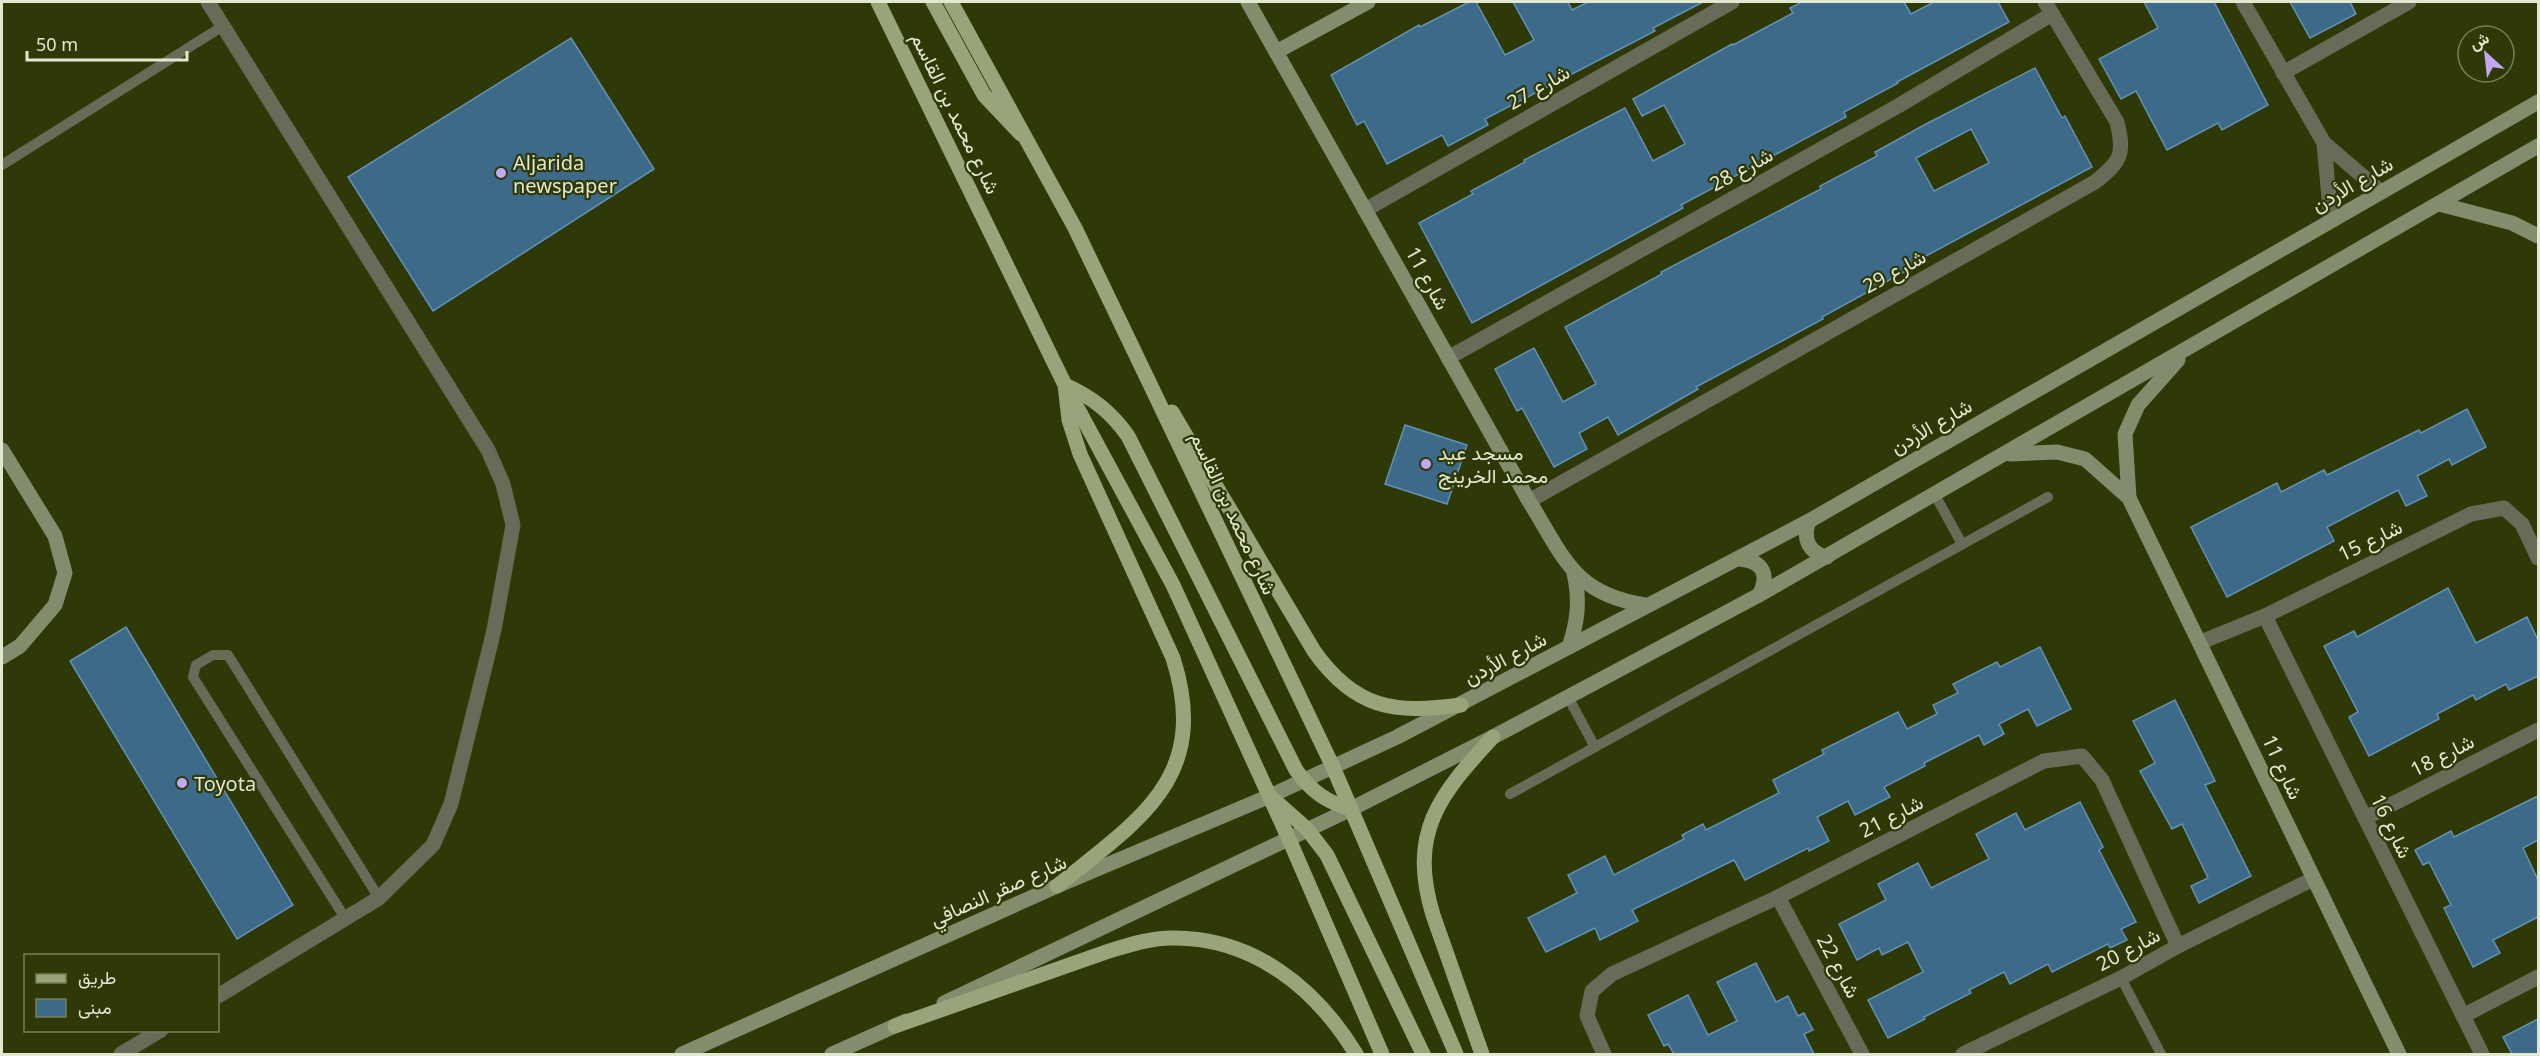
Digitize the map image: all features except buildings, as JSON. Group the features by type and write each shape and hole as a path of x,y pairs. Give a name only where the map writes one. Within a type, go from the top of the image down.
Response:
{"main road":[{"name":"شارع محمد بن القاسم","path":"878,2 1065,385 1173,585 1289,838 1382,1054"},
{"path":"933,2 984,95 1005,120 1030,142"},
{"name":"شارع محمد بن القاسم","path":"951,2 1030,142 1075,228 1334,767 1456,1054"},
{"name":"شارع 11","path":"1248,2 1529,501 1574,573 1579,610 1569,647"},
{"path":"1276,52 1368,2"},
{"name":"شارع الأردن","path":"1334,767 1461,705 1645,605 1740,559 1809,521 2538,102"},
{"path":"832,1054 1351,809 1493,737 1827,557 2538,146"},
{"path":"2439,204 2512,223 2538,236"},
{"name":"شارع 11","path":"2129,498 2125,434 2138,405 2187,350"},
{"path":"1149,382 1186,434 1308,641 1327,669 1361,697 1382,705 1425,710 1461,705"},
{"path":"1065,385 1107,410 1128,436 1296,770 1316,794 1333,804 1351,809"},
{"path":"1057,886 1143,816 1161,793 1174,768 1182,741 1184,713 1181,685 1173,658 1073,437 1065,385"},
{"path":"2,450 55,536 65,573 55,604 20,646 2,657"},
{"name":"شارع 11","path":"2006,454 2057,452 2085,459 2129,498 2201,642 2399,1054"},
{"path":"1809,521 1805,537 1808,544 1819,555 1827,557"},
{"path":"1740,559 1751,560 1759,566 1764,575 1764,586 1759,595"},
{"name":"شارع 11","path":"1574,573 1606,596 1645,605"},
{"path":"1482,1054 1426,894 1424,849 1437,806 1448,787 1493,737"},
{"name":"شارع صقر النصافي","path":"682,1054 1057,886 1334,767"},
{"path":"1270,796 1308,829 1335,868 1423,1054"},
{"path":"895,1026 1118,948 1144,941 1171,938 1228,945 1292,978 1329,1014 1356,1054"}],"street":[{"path":"208,2 488,450 503,484 513,525 494,630 451,804 433,845 380,898 219,995"},
{"name":"شارع 27","path":"1365,210 1732,2"},
{"path":"2243,2 2324,143 2381,192"},
{"path":"2283,73 2409,2"},
{"name":"شارع 28","path":"1449,358 1898,105 2048,8"},
{"name":"شارع 29","path":"1529,501 2095,182 2117,164 2123,145 2117,122 2048,8"},
{"path":"2324,143 2331,220"},
{"name":"شارع 15","path":"2201,642 2265,616 2471,514 2504,508 2522,525 2538,558"},
{"name":"شارع 16","path":"2265,616 2482,1054"},
{"name":"شارع 18","path":"2365,818 2538,729"},
{"name":"شارع 21","path":"1604,1054 1587,1016 1592,991 1612,974 1778,897 2044,761 2082,756 2102,780 2178,946"},
{"name":"شارع 20","path":"1963,1054 2121,978 2178,946 2313,879"},
{"name":"شارع 22","path":"1778,897 1862,1054"},
{"path":"2463,1016 2538,977"},
{"path":"121,1054 157,1032"}],"lane":[{"path":"2,165 223,26"},
{"path":"1935,495 1962,544"},
{"path":"1510,794 2048,496"},
{"path":"345,918 193,677 196,665 213,655 228,655 380,898"},
{"path":"1568,697 1595,747"},
{"path":"2121,978 2161,1054"}],"place":[{"name":"Aljarida newspaper","path":"501,173"},
{"name":"مسجد عيد محمد الخرينج","path":"1426,464"},
{"name":"Toyota","path":"182,783"}]}
